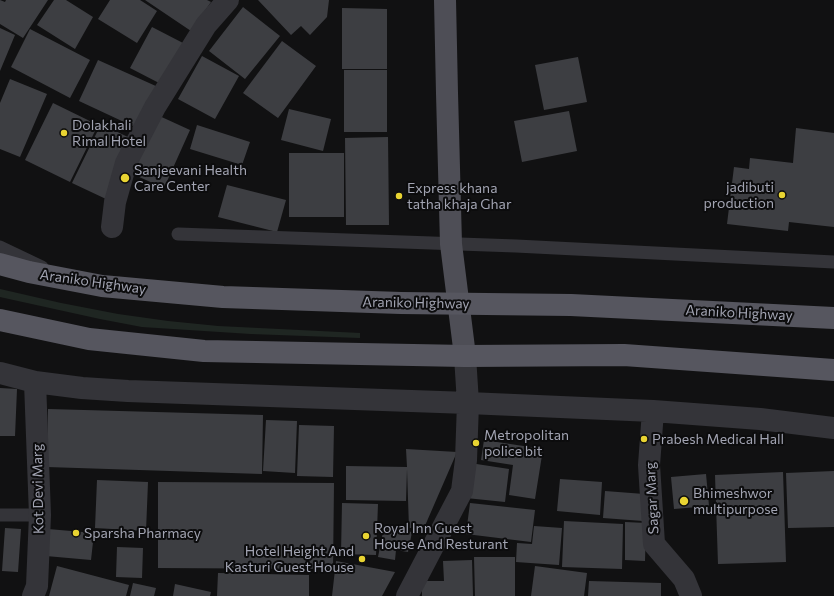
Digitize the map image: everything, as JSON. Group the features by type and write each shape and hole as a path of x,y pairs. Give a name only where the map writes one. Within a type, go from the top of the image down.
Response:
{"highway":[{"name":"Araniko Highway","path":"0,264 29,272 102,286 223,297 393,303 571,305 834,318"},
{"path":"0,320 89,339 204,351 465,356 624,355 834,370"}],"main road":[{"path":"445,0 451,244 465,356"}],"street":[{"path":"112,227 115,202 126,163 163,94 206,25 228,0"},
{"path":"407,596 462,491 466,460 468,403 465,356"},
{"path":"0,373 35,382 82,388 653,411 760,419 834,428"},
{"name":"Kot Devi Marg","path":"33,596 37,586 40,515 35,382"},
{"name":"Sagar Marg","path":"653,411 649,465 654,544 684,579 691,596"}],"lane":[{"path":"178,234 516,246 834,262"},
{"path":"0,247 68,280"},
{"path":"0,515 40,515"}],"shaded area":[{"path":"0,289 118,314 168,321 218,326 360,333 360,338 251,334 142,327 0,297"}],"building":[{"path":"0,0 5,2 6,0 48,0 23,38 0,24"},
{"path":"54,0 66,0 93,17 75,49 37,25"},
{"path":"110,0 140,0 157,11 137,43 98,19"},
{"path":"145,0 207,0 211,2 191,31"},
{"path":"258,0 329,0 327,17 310,35 301,26 291,35"},
{"path":"243,7 280,36 245,79 209,51"},
{"path":"342,8 387,9 387,69 342,69"},
{"path":"152,27 183,43 161,84 130,68"},
{"path":"0,28 15,35 0,71"},
{"path":"30,29 90,60 70,98 11,67"},
{"path":"282,41 316,66 278,118 243,93"},
{"path":"202,56 239,76 215,119 178,99"},
{"path":"578,57 587,102 544,110 535,65"},
{"path":"98,60 158,87 139,129 79,101"},
{"path":"344,70 387,70 387,132 344,132"},
{"path":"10,79 47,94 20,157 0,149 0,103"},
{"path":"53,103 98,125 70,182 25,160"},
{"path":"289,109 331,119 323,151 281,140"},
{"path":"569,111 577,151 522,162 514,121"},
{"path":"155,114 190,130 164,188 128,172"},
{"path":"101,124 134,140 106,199 72,183"},
{"path":"197,125 250,142 242,165 190,149"},
{"name":"jadibuti production","path":"796,128 834,133 834,227 789,222 788,231 727,224 734,167 749,169 750,158 793,163"},
{"path":"388,137 389,225 346,225 345,138"},
{"path":"289,153 344,153 344,217 289,217"},
{"path":"227,185 286,200 277,232 218,217"},
{"path":"0,388 17,389 15,436 0,436"},
{"path":"48,409 263,415 262,474 47,467"},
{"path":"266,420 297,421 295,473 263,471"},
{"path":"299,425 334,426 333,477 297,476"},
{"path":"484,440 543,449 535,499 509,495 513,465 481,460"},
{"path":"406,449 457,452 424,528 409,528 407,469 406,501 346,500 346,466 407,467"},
{"path":"470,463 509,469 505,502 466,498"},
{"path":"834,471 834,527 788,528 786,473"},
{"path":"783,472 786,562 718,564 715,475"},
{"path":"706,474 709,506 674,509 671,477"},
{"path":"560,479 602,482 600,515 557,511"},
{"path":"97,480 148,482 146,531 95,528"},
{"path":"158,482 334,483 333,569 158,568"},
{"path":"605,491 644,494 643,521 603,518"},
{"path":"342,503 378,504 376,555 341,554"},
{"path":"470,503 535,510 531,542 466,534"},
{"path":"564,521 623,524 622,569 562,567"},
{"path":"625,522 646,523 645,561 625,560"},
{"path":"534,526 562,528 559,565 516,562 517,543 532,544"},
{"path":"384,527 412,532 408,552 396,550 395,560 378,557"},
{"path":"5,528 21,529 18,572 2,571"},
{"path":"48,529 94,533 91,560 46,556"},
{"path":"117,547 143,548 142,578 116,577"},
{"path":"474,557 515,557 515,596 475,596"},
{"path":"472,560 473,596 422,596 422,581 444,581 443,561"},
{"path":"336,561 395,572 382,596 332,596"},
{"path":"57,566 129,585 126,596 49,596"},
{"path":"535,566 587,573 584,596 531,596"},
{"path":"218,573 309,575 309,596 217,596"},
{"path":"589,581 661,583 661,596 588,596"},
{"path":"133,583 156,588 154,596 130,596"},
{"path":"175,584 211,592 210,596 173,596"}],"place":[{"name":"Dolakhali Rimal Hotel","path":"64,133"},
{"name":"Sanjeevani Health Care Center","path":"125,178"},
{"name":"jadibuti production","path":"782,195"},
{"name":"Express khana tatha khaja Ghar","path":"399,196"},
{"name":"Prabesh Medical Hall","path":"644,439"},
{"name":"Metropolitan police bit","path":"476,443"},
{"name":"Bhimeshwor multipurpose","path":"684,501"},
{"name":"Sparsha Pharmacy","path":"76,533"},
{"name":"Royal Inn Guest House And Resturant","path":"366,536"},
{"name":"Hotel Height And Kasturi Guest House","path":"362,559"}]}
